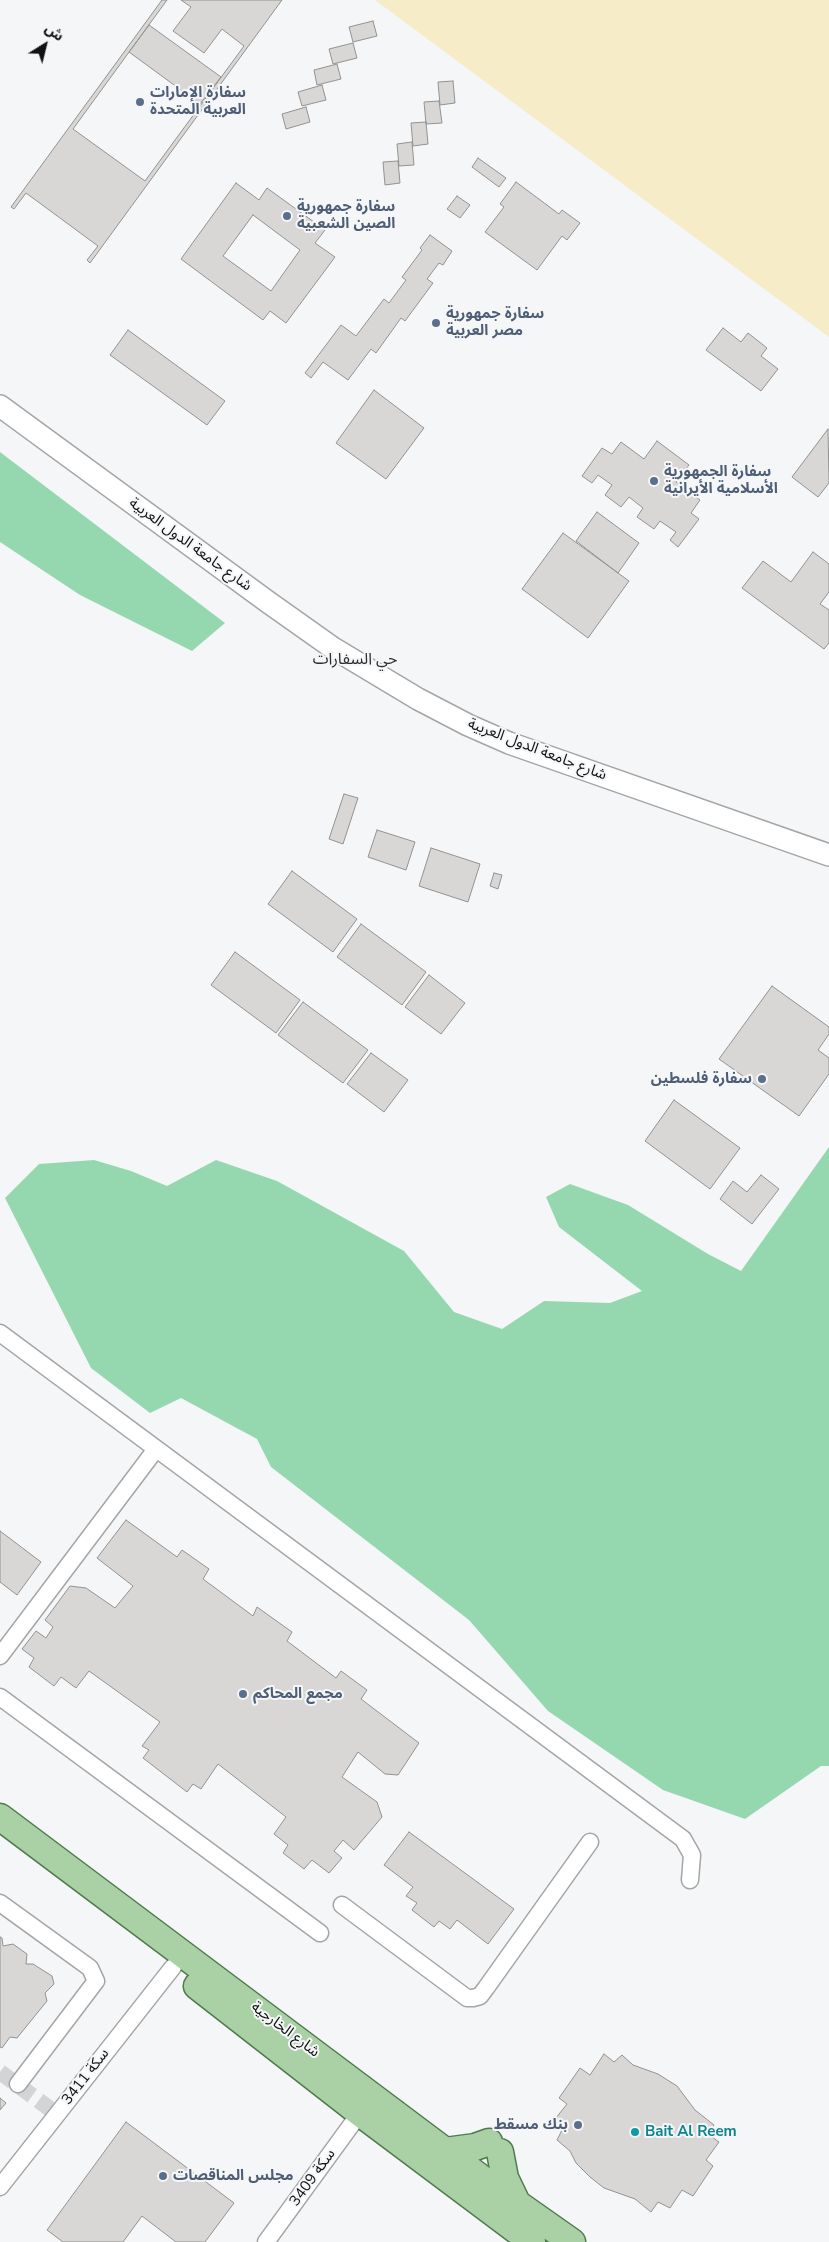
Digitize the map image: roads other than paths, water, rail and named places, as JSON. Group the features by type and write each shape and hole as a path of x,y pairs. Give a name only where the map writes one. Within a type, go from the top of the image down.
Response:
{"main road":[{"name":"شارع الخارجية","path":"0,1817 446,2151 469,2181 532,2242"},
{"path":"0,1828 28,1846 44,1850"},
{"name":"شارع الخارجية","path":"0,1839 173,1967 360,2113 469,2181 517,2204 572,2242"},
{"path":"128,1911 141,1932 171,1957 173,1967 188,1969 218,1986 237,1994"},
{"path":"332,2065 357,2096 360,2113 378,2114 414,2127"},
{"path":"446,2151 475,2147 494,2147 504,2178 517,2204"}],"street":[{"name":"شارع جامعة الدول العربية","path":"0,406 333,648 418,699 508,743 829,855"},
{"path":"0,1333 683,1839 692,1854 690,1880"},
{"path":"1,1654 156,1449"},
{"path":"0,1697 320,1933"},
{"path":"342,1905 467,1998 473,1998 480,1996 486,1988 590,1842"},
{"path":"0,1903 90,1968 96,1981 18,2084"},
{"name":"سكة 3411","path":"0,2187 173,1967"},
{"name":"سكة 3409","path":"266,2242 360,2113"}],"tunnel":[{"path":"0,2072 57,2114"}],"place":[{"name":"سفارة الإمارات العربية المتحدة","path":"140,102"},
{"name":"سفارة جمهورية الصين الشعبية","path":"287,216"},
{"name":"سفارة جمهورية مصر العربية","path":"436,323"},
{"name":"سفارة الجمهورية الأسلامية الأيرانية","path":"654,481"},
{"name":"سفارة فلسطين","path":"762,1079"},
{"name":"مجمع المحاكم","path":"243,1694"},
{"name":"بنك مسقط","path":"578,2125"},
{"name":"Bait Al Reem","path":"635,2132"},
{"name":"مجلس المناقصات","path":"163,2176"}],"district":[{"name":"حي السفارات","path":"355,660"}]}
